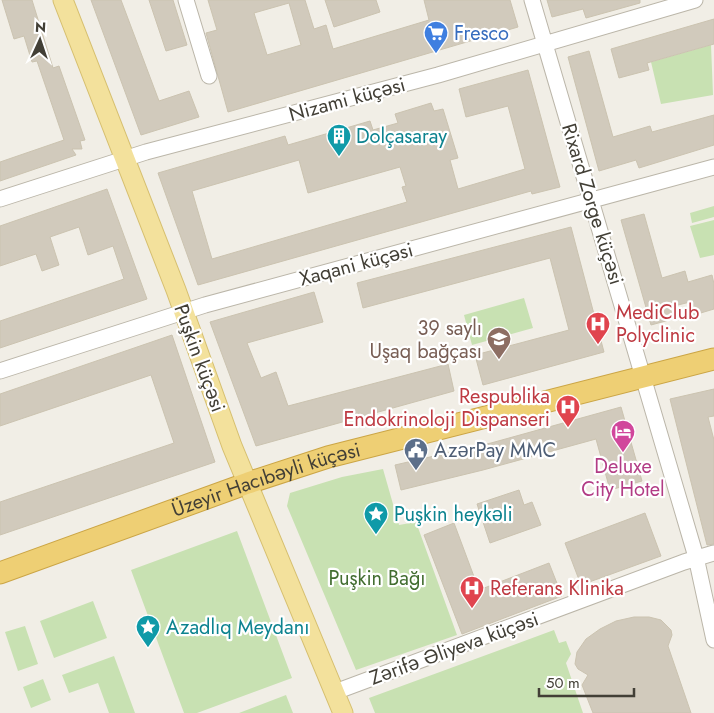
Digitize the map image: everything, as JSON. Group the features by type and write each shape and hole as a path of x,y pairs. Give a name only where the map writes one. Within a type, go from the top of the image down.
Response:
{"highway":[{"name":"Üzeyir Hacıbəyli küçəsi","path":"0,573 248,483 328,457 714,359"}],"main road":[{"name":"Puşkin küçəsi","path":"63,0 248,483 343,713"}],"street":[{"path":"186,0 209,76"},
{"name":"Rixard Zorge küçəsi","path":"532,0 696,557 714,640"},
{"name":"Nizami küçəsi","path":"0,199 125,159 545,44 695,0"},
{"name":"Xaqani küçəsi","path":"0,371 183,312 714,168"},
{"name":"Zərifə Əliyeva küçəsi","path":"335,692 696,557 714,553"}],"green space":[{"path":"711,45 713,95 661,104 651,62"},
{"path":"714,206 714,217 692,223 690,213"},
{"path":"714,220 714,255 700,258 690,226"},
{"path":"524,298 533,328 472,345 464,315"},
{"name":"Puşkin Bağı","path":"383,469 399,525 416,522 457,635 356,670 287,506 290,493 342,477"},
{"path":"237,531 292,678 197,713 184,713 131,570"},
{"path":"93,601 107,638 54,658 40,621"},
{"path":"25,626 38,664 18,671 5,632"},
{"path":"554,630 559,643 566,641 571,654 566,663 583,713 375,713 369,698"},
{"path":"114,656 135,713 109,713 98,683 69,693 62,675"},
{"path":"43,679 51,700 31,708 23,687"},
{"path":"286,695 293,713 239,713"}],"building":[{"path":"2,0 32,0 53,68 59,66 85,140 80,141 82,149 72,149 76,155 0,181 0,162 64,140 37,61 32,62 24,36 14,39"},
{"path":"91,0 121,0 159,101 189,91 199,117 141,135"},
{"path":"149,0 173,0 187,45 166,51"},
{"path":"208,0 305,0 314,29 326,25 333,49 429,20 424,0 510,0 518,27 228,112 206,33 217,30","holes":["289,3 301,45 267,55 254,13"]},
{"path":"325,0 376,0 380,12 334,27"},
{"path":"547,0 640,0 640,3 586,18 583,9 552,17"},
{"path":"714,19 714,44 647,63 649,70 619,78 611,49"},
{"path":"589,51 613,137 650,126 652,132 714,115 714,145 639,168 636,160 599,171 568,57"},
{"path":"528,70 560,187 532,194 531,191 198,285 158,173 285,136 288,145 370,121 373,130 398,123 395,114 431,103 434,111 443,109 458,158 450,160 458,189 525,169 508,106 466,117 459,89","holes":["299,160 308,193 400,167 406,186 402,187 407,202 212,259 192,191"]},
{"path":"107,189 147,299 0,348 0,321 124,279 113,246 88,255 79,227 50,237 59,265 42,271 36,254 0,266 0,226"},
{"path":"644,214 662,278 685,271 688,282 712,275 714,309 694,315 690,302 670,307 673,319 651,325 621,220"},
{"path":"571,227 604,352 483,385 475,355 569,330 550,258 363,308 357,283"},
{"path":"314,292 323,322 247,343 261,378 276,372 288,406 448,364 454,391 256,446 210,322"},
{"path":"172,335 215,462 0,535 0,502 174,443 151,375 0,426 0,394"},
{"path":"714,389 714,416 708,417 714,440 714,544 707,545 670,399"},
{"path":"621,407 642,481 610,490 596,439 401,490 395,465 491,443"},
{"path":"519,490 524,505 532,502 541,525 490,543 477,504"},
{"path":"645,513 661,556 581,585 565,543"},
{"path":"454,523 479,590 549,563 562,596 462,634 424,535"},
{"path":"634,617 649,617 661,620 671,630 672,635 668,646 691,713 593,713 582,685 588,675 578,669 575,664 577,652 586,639 600,629 616,621"}],"place":[{"name":"Fresco","path":"436,54"},
{"name":"Dolçasaray","path":"339,157"},
{"name":"MediClub Polyclinic","path":"598,345"},
{"name":"39 saylı Uşaq bağçası","path":"499,360"},
{"name":"Respublika Endokrinoloji Dispanseri","path":"568,428"},
{"name":"Deluxe City Hotel","path":"623,453"},
{"name":"AzərPay MMC","path":"416,471"},
{"name":"Puşkin heykəli","path":"376,535"},
{"name":"Referans Klinika","path":"472,609"},
{"name":"Azadlıq Meydanı","path":"148,648"}]}
